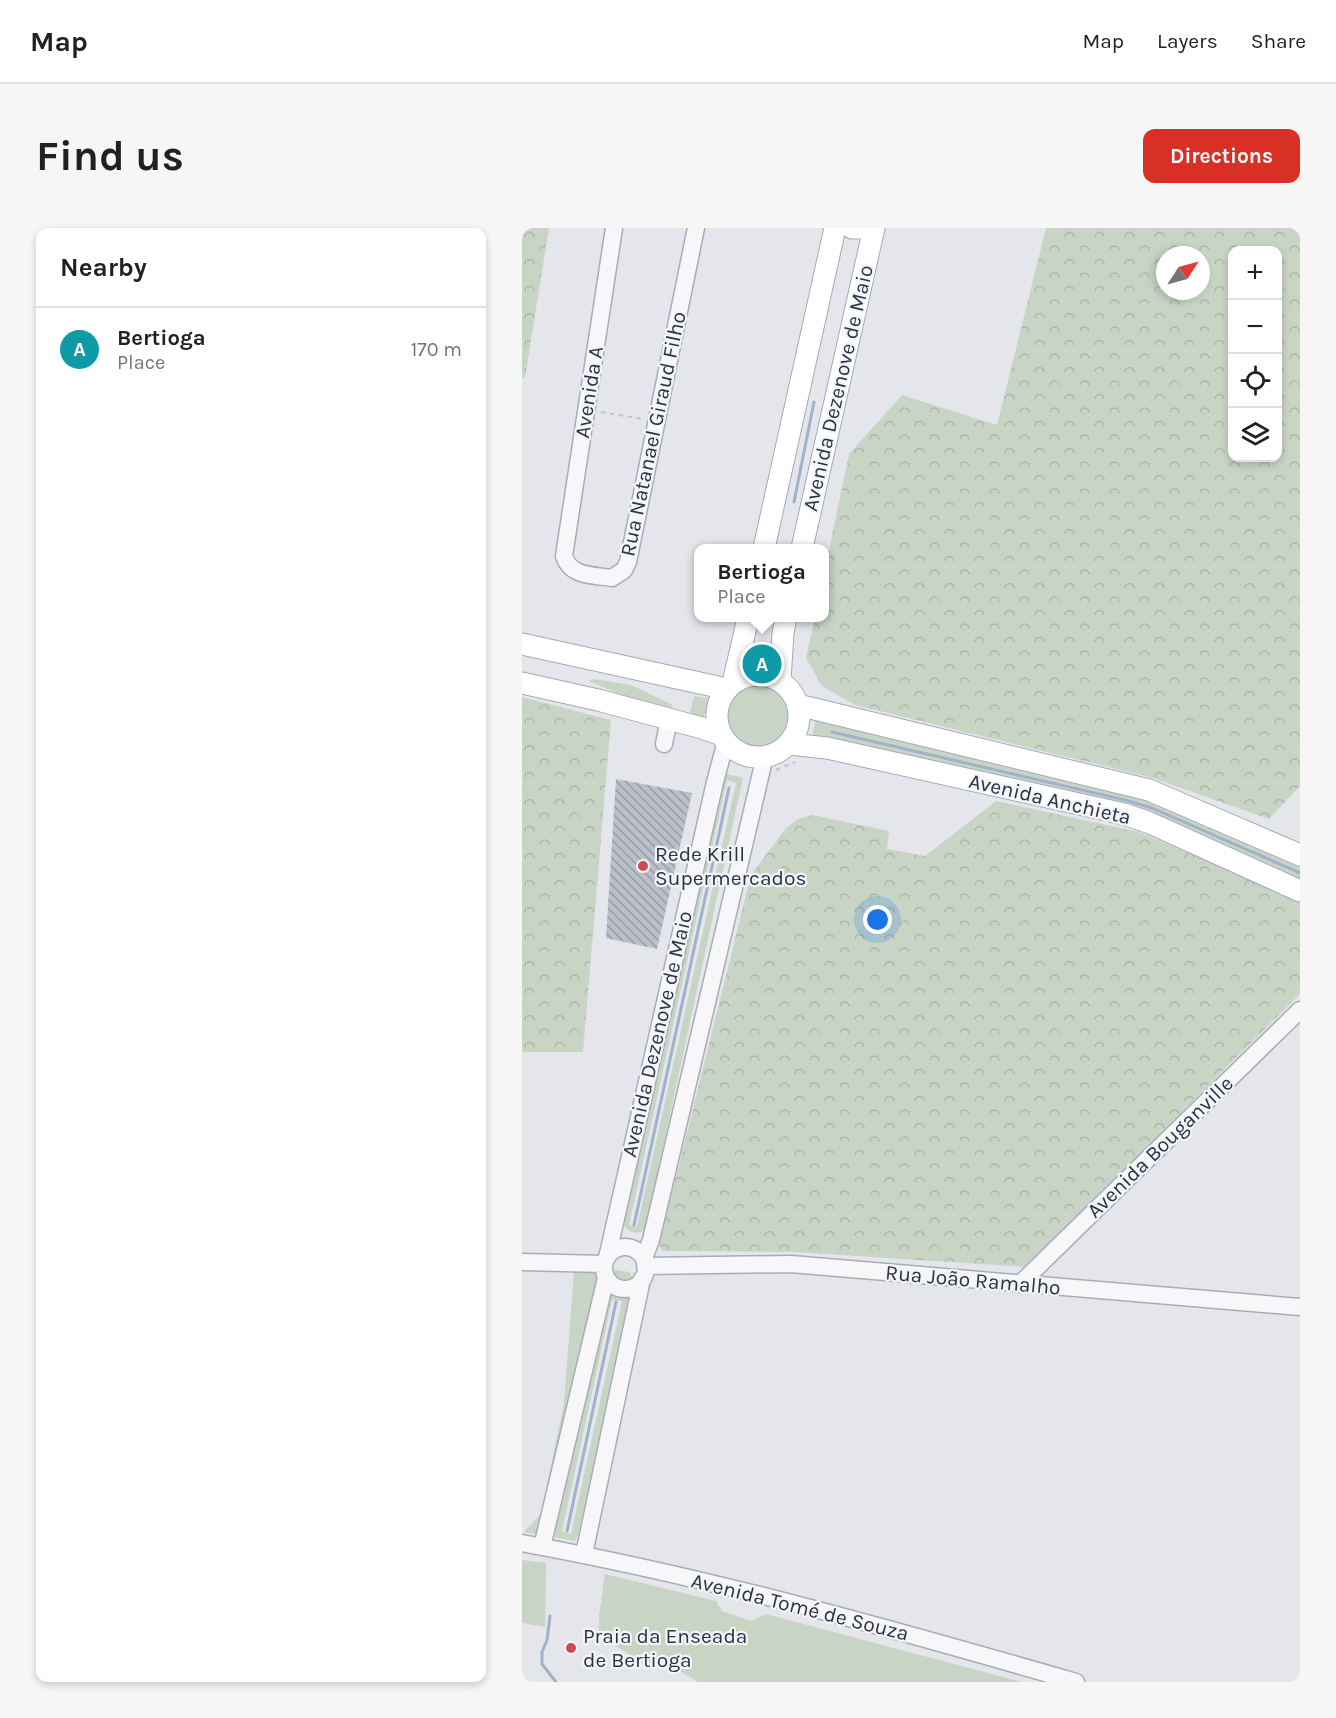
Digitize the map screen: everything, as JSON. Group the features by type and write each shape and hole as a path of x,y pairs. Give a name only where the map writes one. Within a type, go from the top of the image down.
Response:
{"main road":[{"name":"Avenida Dezenove de Maio","path":"765,544 835,228"},
{"path":"852,228 864,228"},
{"name":"Avenida Dezenove de Maio","path":"803,544 874,228"},
{"path":"730,686 747,622"},
{"path":"780,680 785,622"},
{"path":"522,644 730,686"},
{"path":"522,683 598,700 702,728 724,738 743,754 765,756 778,752 789,744 796,732 800,718 794,695 780,680 761,674 742,678 730,686 720,699 717,711 718,724 724,738"},
{"name":"Avenida Anchieta","path":"798,705 1149,790 1300,855"},
{"name":"Avenida Anchieta","path":"789,744 827,748 1124,814 1150,823 1300,891"}],"street":[{"name":"Avenida A","path":"564,556 614,228"},
{"name":"Rua Natanael Giraud Filho","path":"564,556 566,565 573,571 612,578 624,570 628,562 696,228"},
{"path":"664,744 669,719"},
{"name":"Avenida Dezenove de Maio","path":"542,1547 724,738"},
{"name":"Avenida Dezenove de Maio","path":"584,1554 644,1268 765,756"},
{"name":"Avenida Bouganville","path":"1020,1284 1300,1010"},
{"path":"612,1233 651,1240"},
{"path":"625,1248 632,1249 644,1268 635,1287 624,1289 611,1284 606,1267 612,1252 625,1248"},
{"path":"522,1262 606,1267"},
{"name":"Rua João Ramalho","path":"644,1268 791,1264 1300,1307"},
{"name":"Avenida Tomé de Souza","path":"522,1543 584,1554 717,1585 980,1654 1076,1682"}],"path":[{"path":"586,410 657,421"}],"green space":[{"path":"522,228 549,228 525,377 522,379"},
{"path":"1046,228 1300,228 1300,786 1269,819 1153,778 855,705 822,686 806,658 814,622 829,622 829,550 849,454 902,395 997,425"},
{"path":"592,679 631,685 673,705 669,713 644,705 589,681"},
{"path":"760,683 773,686 784,693 791,704 794,717 791,730 784,741 773,748 760,751 747,748 736,741 729,730 726,717 729,704 736,693 747,686"},
{"path":"694,696 714,699 702,719 689,717"},
{"path":"522,697 611,720 583,1052 522,1052"},
{"path":"816,718 1115,787 1300,863 1300,883 1177,827 812,737"},
{"path":"723,773 743,778 644,1230 636,1233 629,1230 624,1226","holes":["727,780 736,783 637,1227 629,1225"]},
{"path":"996,801 1139,832 1300,901 1300,994 1026,1267 794,1252 663,1251 659,1245 751,875 786,828 798,819 812,815 889,831 887,849 925,856"},
{"path":"616,1270 629,1272 633,1278 575,1541 524,1532 541,1514 564,1403 574,1271","holes":["612,1300 622,1301 571,1534 562,1532"]},
{"path":"522,1560 546,1563 545,1627 522,1623"},
{"path":"605,1574 716,1601 722,1611 751,1621 766,1614 1022,1682 698,1682 663,1661 644,1664 599,1635 599,1616"}],"building":[{"name":"Rede Krill Supermercados","path":"616,779 692,793 657,949 606,938"}],"waterway":[{"path":"794,502 814,402"},
{"path":"832,732 1152,808 1300,873"},
{"path":"634,1225 729,788"},
{"path":"567,1531 616,1302"},
{"path":"550,1616 547,1640 542,1652 542,1664 556,1682"}],"place":[{"name":"Bertioga","path":"762,664"},
{"name":"Rede Krill Supermercados","path":"643,866"},
{"name":"Praia da Enseada de Bertioga","path":"571,1648"}]}
